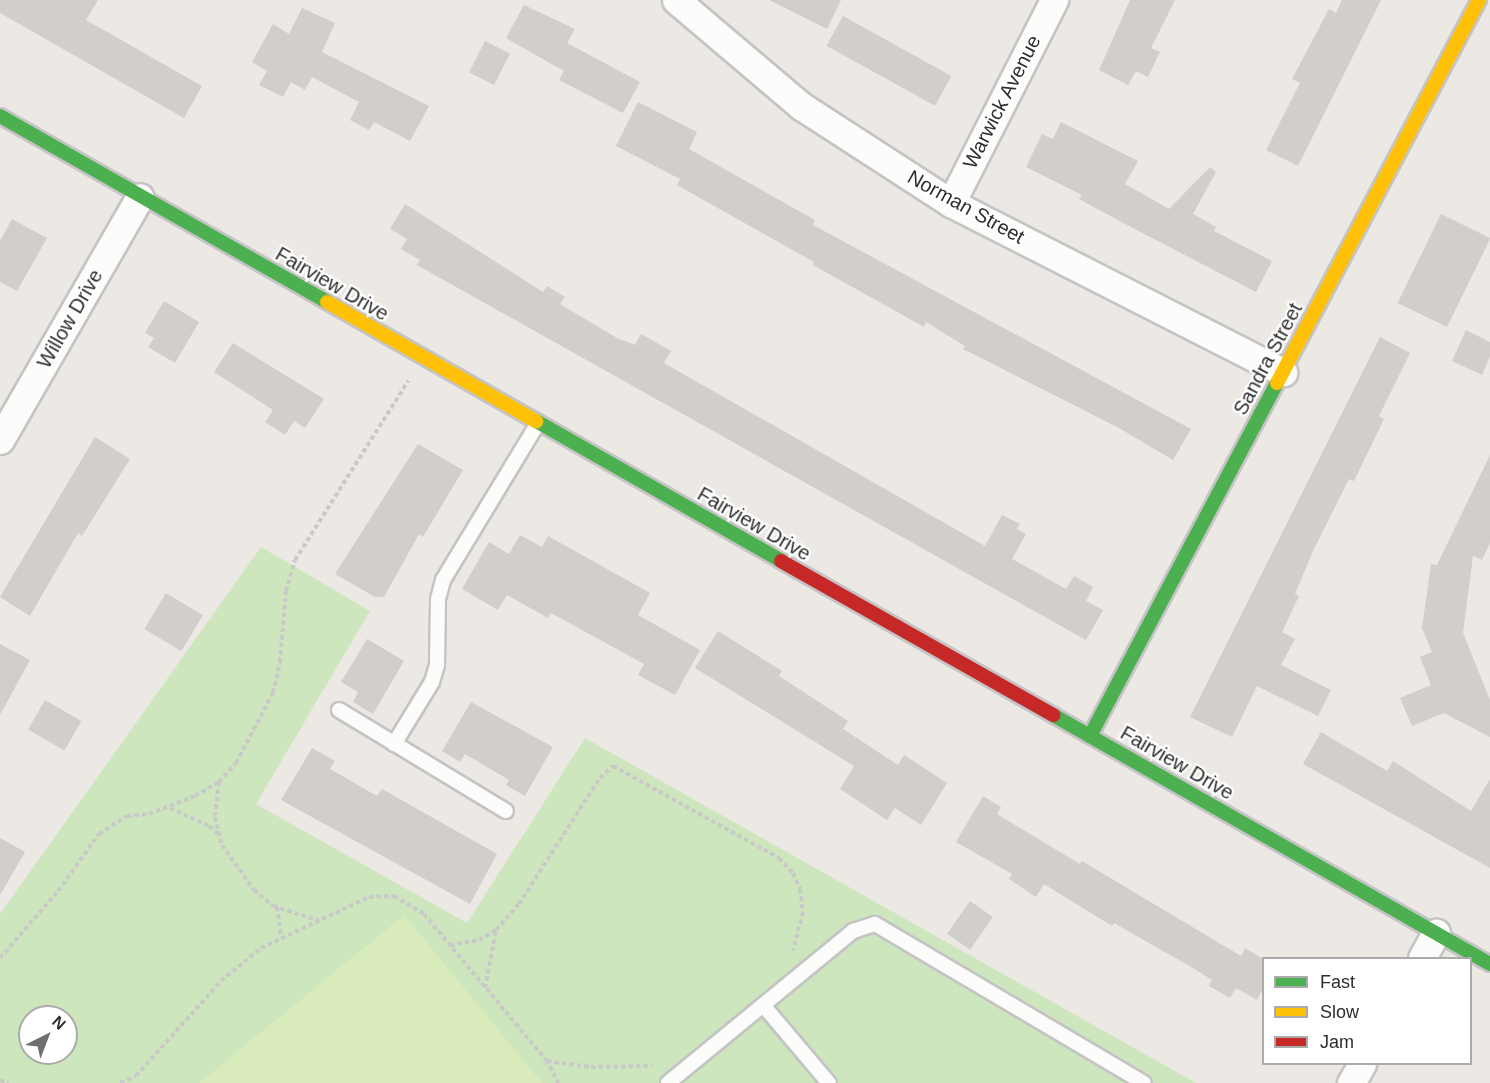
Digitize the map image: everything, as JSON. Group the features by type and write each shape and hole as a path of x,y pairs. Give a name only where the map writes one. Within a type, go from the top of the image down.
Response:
{"main road":[{"name":"Sandra Street","path":"1090,736 1479,0"},
{"name":"Fairview Drive","path":"0,116 1490,964"}],"street":[{"name":"Norman Street","path":"676,0 801,106 951,203 1283,372"},
{"name":"Warwick Avenue","path":"951,203 1054,0"},
{"name":"Willow Drive","path":"0,440 140,197"},
{"path":"1423,957 1436,933"},
{"path":"1351,1083 1361,1065"}],"lane":[{"path":"394,744 432,682 438,599 443,580 538,423"},
{"path":"339,710 506,811"},
{"path":"668,1083 853,932 874,924 1144,1083"},
{"path":"763,1005 829,1083"}],"path":[{"path":"0,958 58,891 99,834 127,816 170,808 219,782 236,763 273,693 280,662 286,591 295,560 423,358"},
{"path":"449,945 479,940 496,930 519,904 600,778 612,766 779,858 793,873 800,890 803,912 793,951"},
{"path":"219,782 215,817 222,844 254,890 277,907 319,920"},
{"path":"170,808 209,825 219,834"},
{"path":"120,1083 136,1076 160,1053 221,981 261,948 369,897 394,896 424,914 546,1060 559,1083"},
{"path":"277,907 281,937"},
{"path":"485,988 496,930"},
{"path":"546,1060 591,1067 652,1066"},
{"path":"0,1080 9,1083"}],"green space":[{"path":"261,547 370,611 256,804 467,923 585,738 1196,1083 0,1083 0,914"},
{"path":"404,915 542,1083 199,1083"}],"building":[{"path":"0,0 98,0 86,20 202,86 184,118 0,13"},
{"path":"769,0 841,0 827,29"},
{"path":"1130,0 1175,0 1151,48 1160,52 1148,77 1136,71 1128,85 1099,70"},
{"path":"1342,0 1381,0 1298,166 1266,150 1300,83 1292,79 1329,9 1336,13"},
{"path":"524,5 575,29 567,43 640,82 623,113 559,80 564,71 506,38"},
{"path":"302,8 335,23 322,52 429,106 410,141 374,122 369,130 350,120 359,102 312,77 305,90 291,82 283,97 259,85 267,71 252,62 273,24 289,34"},
{"path":"843,16 951,76 935,106 827,46"},
{"path":"485,41 510,54 494,85 469,72"},
{"path":"638,102 697,132 689,149 815,220 813,225 1191,429 1173,460 1119,428 963,349 965,346 926,322 924,327 813,265 814,262 677,185 680,179 616,146"},
{"path":"1061,122 1138,161 1125,184 1169,209 1210,167 1216,172 1193,214 1216,227 1214,231 1272,261 1256,292 1079,199 1082,195 1026,167 1042,134 1053,139"},
{"path":"405,204 543,292 547,286 565,297 560,304 617,338 635,345 641,334 671,351 664,363 985,546 1002,515 1020,524 1017,529 1026,534 1012,559 1066,589 1074,576 1093,587 1086,601 1103,610 1086,640 417,265 420,260 401,249 407,239 390,229"},
{"path":"1441,214 1490,238 1447,327 1398,303"},
{"path":"12,219 47,238 17,291 0,282 0,241"},
{"path":"164,301 199,322 175,363 148,347 154,338 145,333"},
{"path":"1466,330 1490,342 1490,356 1482,375 1452,361"},
{"path":"1380,337 1410,353 1379,416 1384,419 1354,481 1349,479 1313,551 1295,594 1299,596 1282,632 1295,639 1281,665 1331,690 1318,716 1257,686 1232,737 1190,717"},
{"path":"233,343 324,399 305,428 294,421 285,435 265,422 273,410 214,372"},
{"path":"95,437 130,459 82,536 78,533 30,616 0,597"},
{"path":"418,444 463,470 423,537 419,534 384,597 375,597 335,574"},
{"path":"1490,455 1490,543 1482,560 1473,556 1463,633 1490,700 1490,737 1444,713 1412,726 1400,698 1431,685 1420,657 1432,652 1422,628 1431,564 1437,565"},
{"path":"520,535 542,547 548,536 650,593 638,615 700,650 675,695 638,675 644,664 551,613 548,618 507,595 498,610 462,589 489,542 509,554"},
{"path":"166,593 203,615 181,651 144,629"},
{"path":"718,631 782,671 779,676 848,721 843,729 898,765 904,755 947,783 921,825 895,808 887,820 840,789 854,766 695,668"},
{"path":"367,639 404,661 373,714 353,702 358,692 341,682"},
{"path":"0,644 30,660 0,715"},
{"path":"45,700 81,721 64,750 28,729"},
{"path":"471,702 553,747 525,796 506,785 509,780 465,754 460,762 442,751"},
{"path":"1321,732 1387,771 1393,761 1471,811 1490,779 1490,868 1303,764"},
{"path":"312,748 335,761 330,769 377,796 382,789 497,854 470,904 281,800"},
{"path":"983,796 1001,807 997,814 1080,864 1082,861 1241,956 1245,948 1262,958 1262,990 1257,1000 1236,988 1230,998 1209,986 1212,980 1193,968 1114,923 1112,926 1044,884 1036,897 1009,879 1012,874 956,842"},
{"path":"0,838 25,852 0,895"},
{"path":"970,901 993,917 970,950 947,934"}],"traffic: fast":[{"path":"0,116 327,302"},
{"path":"1090,736 1277,383"},
{"path":"536,421 781,561"},
{"path":"1053,715 1490,964"}],"traffic: slow":[{"path":"1277,383 1479,0"},
{"path":"327,302 536,421"}],"traffic: jam":[{"path":"781,561 1053,715"}]}
